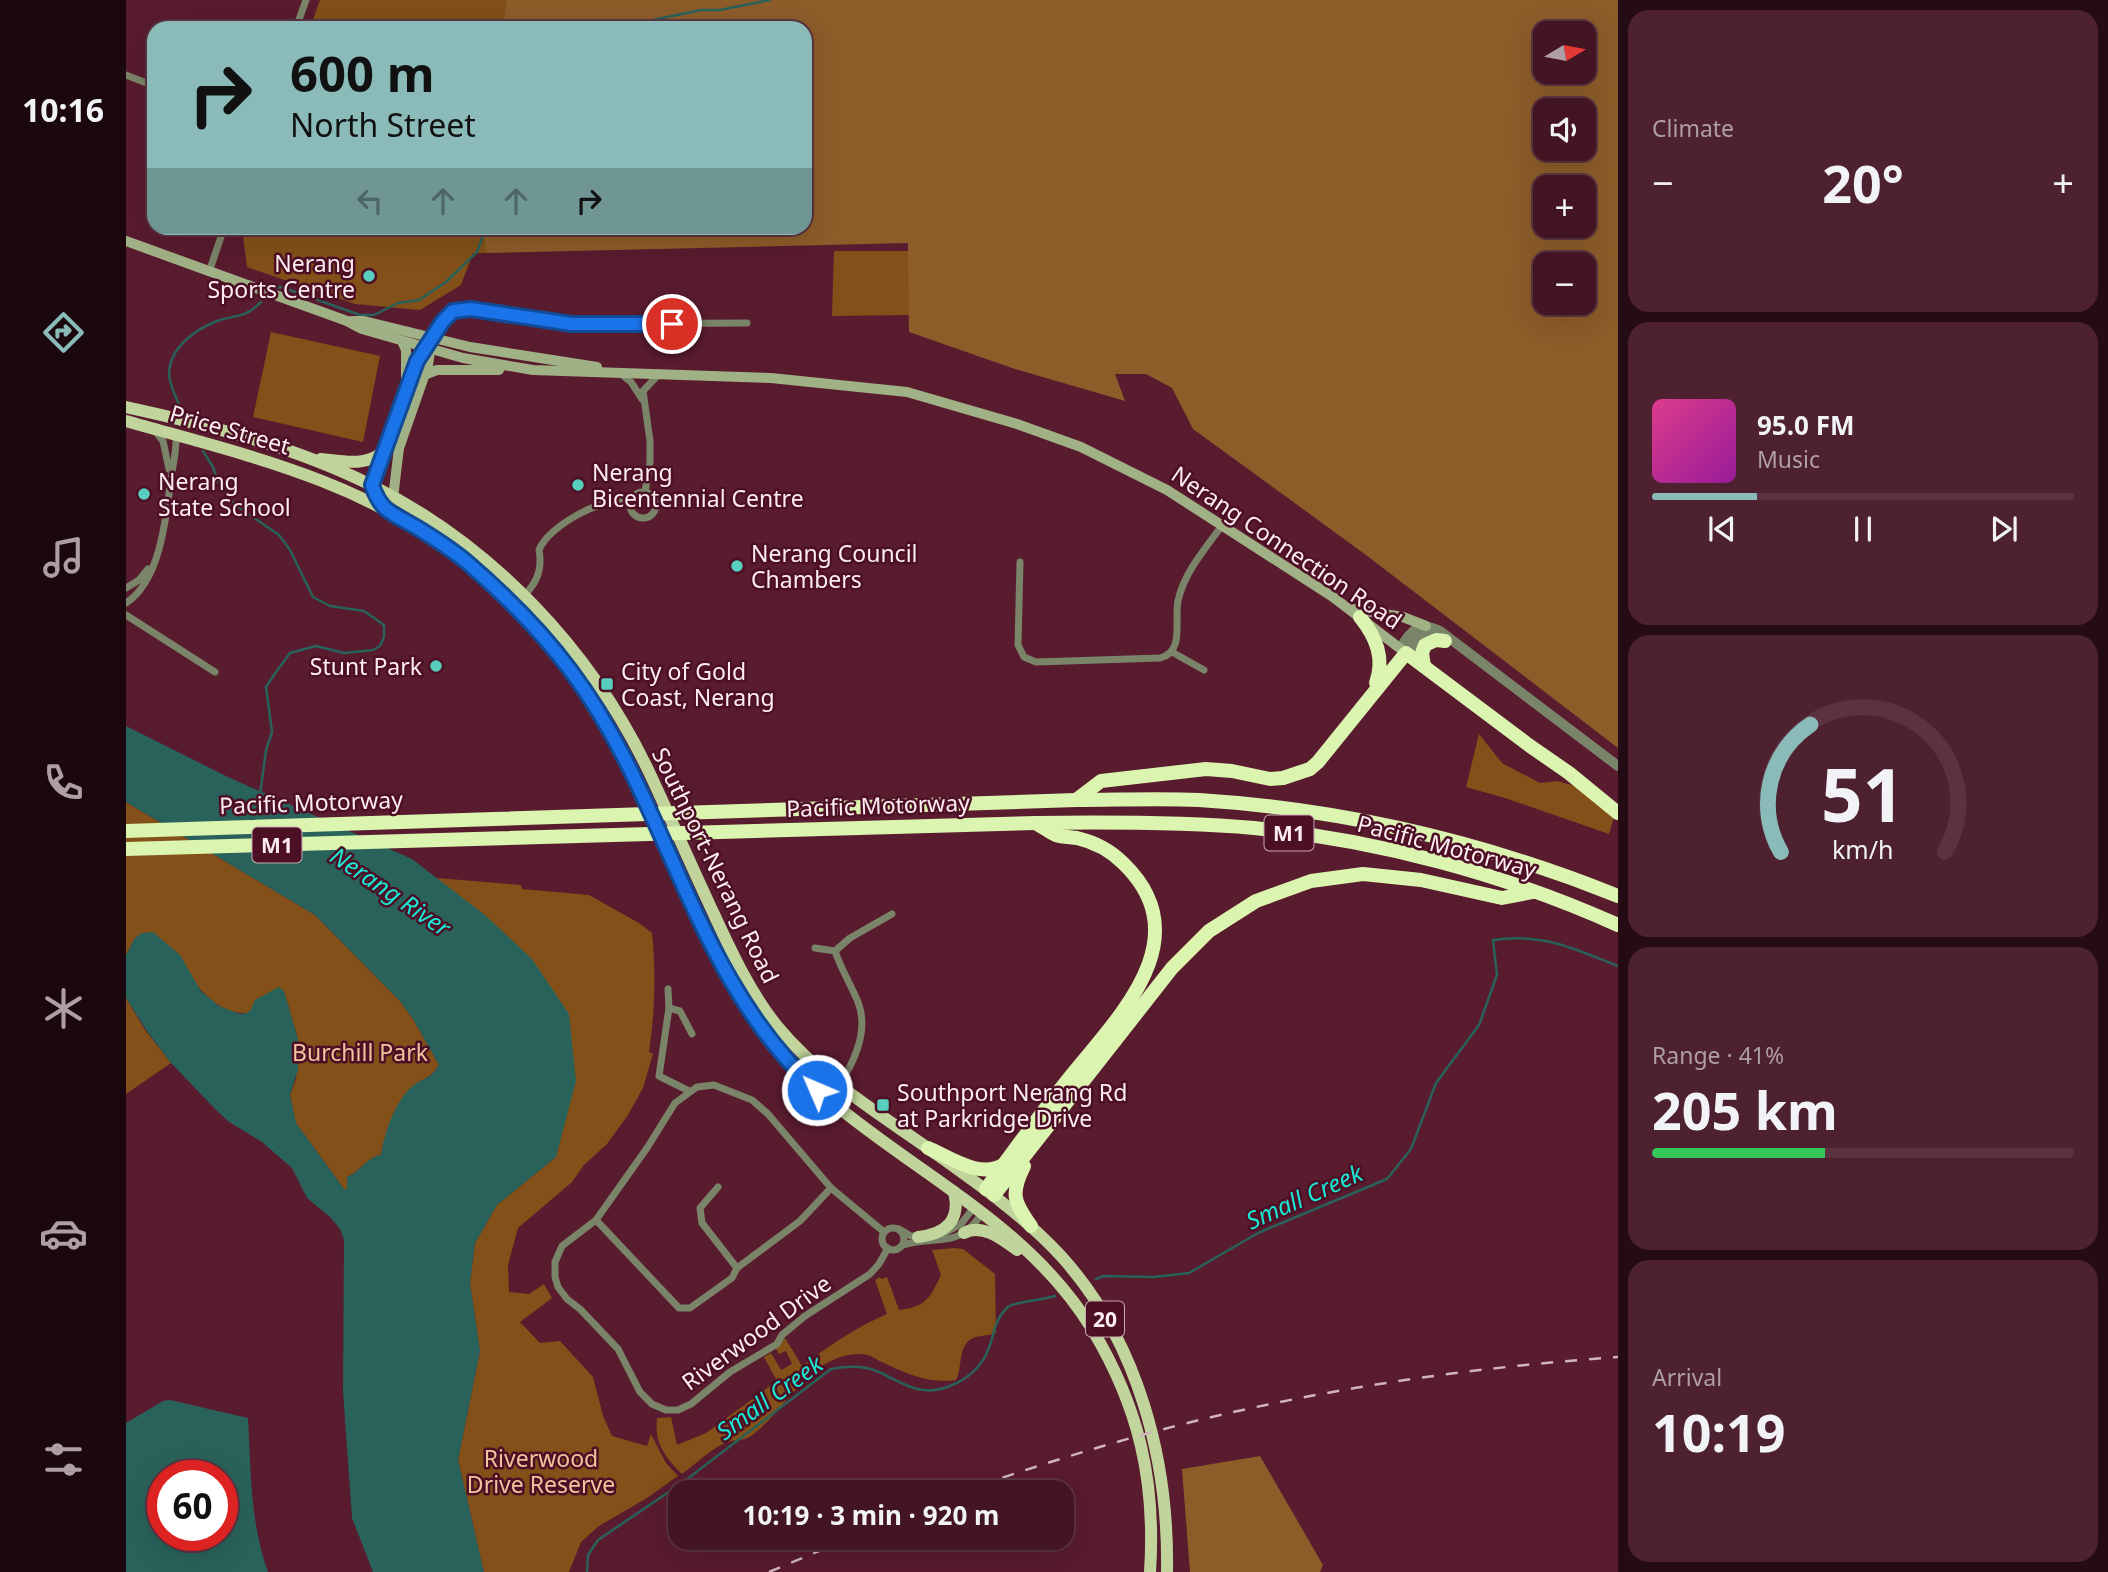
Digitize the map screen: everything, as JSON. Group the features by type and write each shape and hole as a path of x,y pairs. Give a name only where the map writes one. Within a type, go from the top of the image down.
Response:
{"highway":[{"path":"1360,617 1372,633 1378,648 1380,666 1376,683"},
{"path":"1424,666 1422,653 1425,645 1436,640 1444,641"},
{"path":"1403,650 1569,773 1618,813"},
{"path":"1368,698 1376,683 1403,650"},
{"path":"1076,800 1101,781 1190,771 1232,771 1270,779 1297,775 1318,762 1403,650"},
{"name":"Pacific Motorway","path":"126,831 1076,800 1222,802 1304,810 1373,822 1499,853 1618,896"},
{"path":"990,1192 1004,1164 1131,1001 1145,976 1153,947 1150,907 1140,884 1125,865 1094,844 1079,838 1057,835 1036,823"},
{"name":"Pacific Motorway","path":"126,849 1036,823 1198,824 1306,835 1406,854 1534,892 1618,925"},
{"path":"990,1192 1033,1146 1172,968 1209,931 1256,901 1311,881 1363,874 1422,880 1502,898 1534,892"},
{"path":"1031,1226 1018,1209 1014,1193 1018,1177 1033,1146"},
{"path":"928,1148 980,1169 995,1169 1004,1164"}],"main road":[{"name":"Nerang Connection Road","path":"126,241 347,321 362,329 402,341 470,346 615,371"},
{"name":"Nerang Connection Road","path":"347,321 364,321 475,360 533,370 772,378 906,392 1017,424 1081,447 1156,484 1223,524 1344,605 1403,650"},
{"path":"402,341 407,357 405,393"},
{"path":"393,498 399,448 425,375 429,345"},
{"path":"388,510 376,497 372,485 417,361 429,345"},
{"path":"425,375 437,370 533,370"},
{"path":"129,407 168,424 176,435"},
{"name":"Price Street","path":"129,407 245,436 310,459"},
{"name":"Price Street","path":"126,421 247,454 321,479"},
{"path":"310,459 361,461 370,460 382,452"},
{"name":"Southport-Nerang Road","path":"310,459 372,485 393,498 466,545 525,596 576,654 620,720 648,770 736,962 755,996 803,1055 839,1086 990,1192 1031,1226 1062,1258 1094,1299 1131,1370 1151,1428 1162,1476 1167,1527 1167,1572"},
{"name":"Southport-Nerang Road","path":"321,479 388,510 466,562 540,634 574,675 625,757 727,978 773,1044 828,1100 855,1122 979,1208 1024,1247 1046,1270 1089,1325 1115,1369 1137,1428 1150,1490 1150,1572"},
{"path":"1344,605 1367,613 1403,617 1426,626"},
{"path":"918,1237 937,1232 951,1222 956,1209 954,1192"},
{"path":"979,1208 990,1192"},
{"path":"964,1233 975,1229 995,1235 1046,1270"}],"street":[{"path":"298,21 306,0"},
{"path":"126,75 147,83"},
{"path":"209,272 222,235"},
{"path":"429,345 449,314 465,309 572,324 747,323"},
{"path":"615,371 631,382 643,399"},
{"path":"645,492 650,462 650,440 643,399 644,388 659,374"},
{"path":"152,428 163,441 171,484"},
{"path":"126,603 141,590 167,517 176,435"},
{"path":"639,492 645,492 654,497 656,506 648,517 641,517 631,508 631,501 639,492"},
{"path":"514,607 537,579 541,564 539,550 550,533 610,501 631,501"},
{"path":"1020,562 1018,645 1024,657 1036,662 1160,658 1169,656 1176,647 1176,611 1181,586 1223,524"},
{"path":"126,588 147,572 155,556"},
{"path":"126,615 215,672"},
{"path":"1403,650 1412,632 1426,626 1440,631 1618,766"},
{"path":"1403,650 1422,636 1432,636 1467,652"},
{"path":"1172,652 1204,670"},
{"path":"835,951 850,937 892,914"},
{"path":"815,948 835,951"},
{"path":"828,1100 854,1062 862,1021 859,1003 835,951"},
{"path":"668,989 659,1076 689,1091 696,1087 714,1085 752,1100 777,1123 831,1188 884,1232"},
{"path":"668,1008 680,1011 692,1034"},
{"name":"Riverwood Drive","path":"689,1091 675,1102 647,1148 596,1220 562,1247 555,1262 558,1287 618,1349 640,1392 652,1404 666,1410 678,1410 691,1405 730,1373 777,1344 782,1335 805,1316 873,1271 888,1248"},
{"path":"718,1187 700,1208 702,1223 737,1268"},
{"path":"596,1220 679,1308 690,1308 732,1278 737,1268 800,1222 831,1188"},
{"path":"884,1232 892,1227 918,1237 936,1236 953,1230 979,1208"},
{"path":"884,1232 883,1242 888,1248 896,1250 914,1241 944,1241 964,1233 974,1225 979,1208"},
{"path":"899,1229 904,1234 903,1245"}],"green space":[{"path":"320,0 516,0 515,21 312,21"},
{"name":"Nerang Sports Centre","path":"243,235 492,235 487,253 473,253 461,285 420,310 355,304 247,267"},
{"path":"834,251 909,251 910,315 832,316"},
{"path":"271,332 380,356 363,442 253,417"},
{"path":"1479,734 1502,763 1540,783 1557,781 1579,787 1614,817 1609,834 1466,787"},
{"name":"Burchill Park","path":"126,802 315,915 399,1000 413,1019 439,1065 402,1099 388,1127 381,1155 372,1158 347,1177 347,1189 344,1189 296,1123 290,1095 296,1079 298,1039 284,991 247,1013 238,1013 221,1007 207,996 195,982 181,957 166,945 139,936 135,938 126,955"},
{"name":"Riverwood Drive Reserve","path":"437,878 521,885 522,889 589,895 652,933 654,992 649,1052 653,1054 643,1088 607,1144 584,1165 572,1182 518,1228 508,1265 509,1292 529,1294 544,1284 552,1298 520,1322 540,1343 560,1341 593,1377 603,1416 612,1436 647,1446 651,1434 666,1463 678,1476 599,1526 581,1542 569,1572 484,1572 458,1460 480,1351 470,1283 475,1243 497,1205 556,1157"},
{"path":"126,998 145,1030 171,1063 126,1094"},
{"name":"Riverwood Drive Reserve","path":"963,1249 995,1274 996,1333 976,1337 968,1342 962,1351 956,1380 937,1381 919,1377 866,1354 841,1357 812,1374 751,1436 719,1446 682,1474 670,1462 659,1442 657,1418 671,1417 677,1445 706,1433 777,1381 764,1357 771,1353 781,1370 792,1364 786,1351 779,1354 776,1349 785,1338 802,1366 843,1337 887,1314 875,1280 880,1277 887,1277 899,1310 921,1304 930,1295 941,1275 932,1250"}],"shaded area":[{"path":"507,0 1618,0 1618,748 1366,555 1193,429 1172,388 1146,374 1115,374 1125,401 1015,369 909,332 908,243 487,253 484,235 812,235 812,21 504,21"},
{"path":"1260,1456 1323,1565 1320,1572 1190,1572 1182,1469"}],"water":[{"name":"Nerang River","path":"126,726 226,776 412,859 485,915 532,959 569,1014 576,1081 556,1157 497,1205 475,1243 470,1283 480,1351 458,1460 484,1572 373,1572 352,1518 343,1392 344,1240 340,1229 307,1198 292,1168 262,1142 229,1122 171,1063 126,998 126,955 135,938 142,933 153,932 180,955 201,991 219,1006 240,1014 247,1013 255,1000 279,987 284,991 298,1039 298,1070 290,1095 296,1123 344,1189 347,1189 347,1177 372,1158 381,1155 388,1127 402,1098 414,1085 430,1076 439,1065 399,1000 315,915 126,802"},
{"path":"170,1400 248,1418 255,1515 268,1572 126,1572 126,1423 163,1401"}],"waterway":[{"path":"648,21 770,0"},
{"path":"275,288 281,287 360,315 374,315 398,303 419,300 446,282 477,252 483,235"},
{"path":"182,412 169,375 170,365 178,348 200,329 217,321 245,314 261,302"},
{"path":"203,451 218,482 234,504 279,535 290,550 313,597 330,606 364,611 384,625 384,637 380,646 373,650 344,653 316,646 290,653 266,687 272,732 266,750 260,795"},
{"name":"Small Creek","path":"1096,1279 1104,1276 1154,1277 1189,1273 1258,1233 1387,1179 1411,1149 1436,1083 1479,1025 1497,975 1493,940 1542,940 1618,966"},
{"name":"Small Creek","path":"587,1572 588,1555 598,1540 682,1483 831,1369 867,1368 921,1390 950,1386 962,1380 982,1362 997,1322 1008,1307 1055,1296"}],"railway":[{"path":"997,1480 1132,1438 1285,1401 1427,1377 1618,1357"},
{"path":"769,1572 821,1550"}],"place":[{"name":"Nerang Sports Centre","path":"369,276"},
{"name":"Nerang Bicentennial Centre","path":"578,485"},
{"name":"Nerang State School","path":"144,494"},
{"name":"Nerang Council Chambers","path":"737,566"},
{"name":"Stunt Park","path":"436,666"},
{"name":"City of Gold Coast, Nerang","path":"607,684"},
{"name":"Southport Nerang Rd at Parkridge Drive","path":"883,1105"}],"route":[{"path":"672,324 572,324 471,309 453,311 443,321 417,361 372,485 383,506 466,562 490,583 532,625 574,675 625,757 727,978 763,1031 817,1090"}]}
